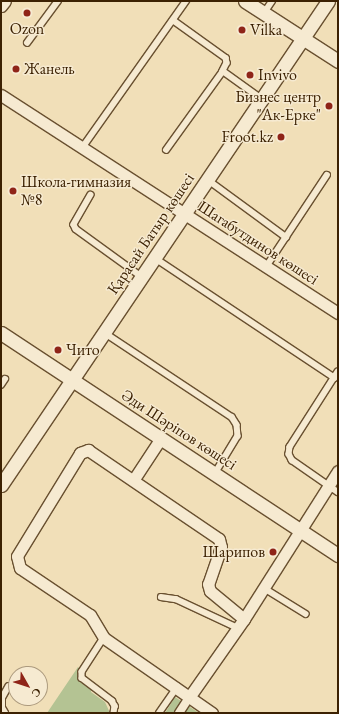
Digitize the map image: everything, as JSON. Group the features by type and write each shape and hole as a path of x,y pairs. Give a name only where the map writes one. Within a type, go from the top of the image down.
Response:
{"street":[{"path":"1,6 5,1"},
{"path":"245,1 338,61"},
{"name":"Қарасай Батыр көшесі","path":"1,485 156,258 328,1"},
{"name":"Шагабутдинов көшесі","path":"1,95 184,215 338,313"},
{"name":"Әди Шәріпов көшесі","path":"1,333 338,555"},
{"path":"134,479 161,438"},
{"path":"212,713 190,696 104,638 90,615 20,568 17,556 80,452 94,452 219,539 222,547 208,584 210,591 241,624"},
{"path":"178,713 241,624 302,531 333,489 338,471"}],"lane":[{"path":"27,43 58,1"},
{"path":"82,148 186,1"},
{"path":"264,13 272,1"},
{"path":"166,150 228,63 226,58 173,20"},
{"path":"223,71 262,100"},
{"path":"266,267 327,175"},
{"path":"208,180 286,237"},
{"path":"91,196 74,224 76,229 143,277"},
{"path":"156,258 334,378"},
{"path":"105,333 232,417 237,425 238,436 215,474"},
{"path":"333,489 292,460 289,454 290,447 338,372"},
{"path":"264,588 306,614"},
{"path":"161,597 176,599 241,624"},
{"path":"104,638 82,672 82,678 112,701 115,706 114,713"},
{"path":"5,713 2,708 2,698 8,687"},
{"path":"159,713 177,687"}],"green space":[{"path":"78,667 91,681 91,692 105,702 110,713 47,713"},
{"path":"175,697 199,713 165,713"}],"place":[{"name":"Ozon","path":"27,13"},
{"name":"Vilka","path":"242,30"},
{"name":"Жанель","path":"16,69"},
{"name":"Invivo","path":"250,75"},
{"name":"Бизнес центр \"Ак-Ерке\"","path":"329,106"},
{"name":"Froot.kz","path":"281,137"},
{"name":"Школа-гимназия №8","path":"13,191"},
{"name":"Чито","path":"58,350"},
{"name":"Шарипов","path":"273,552"}]}
